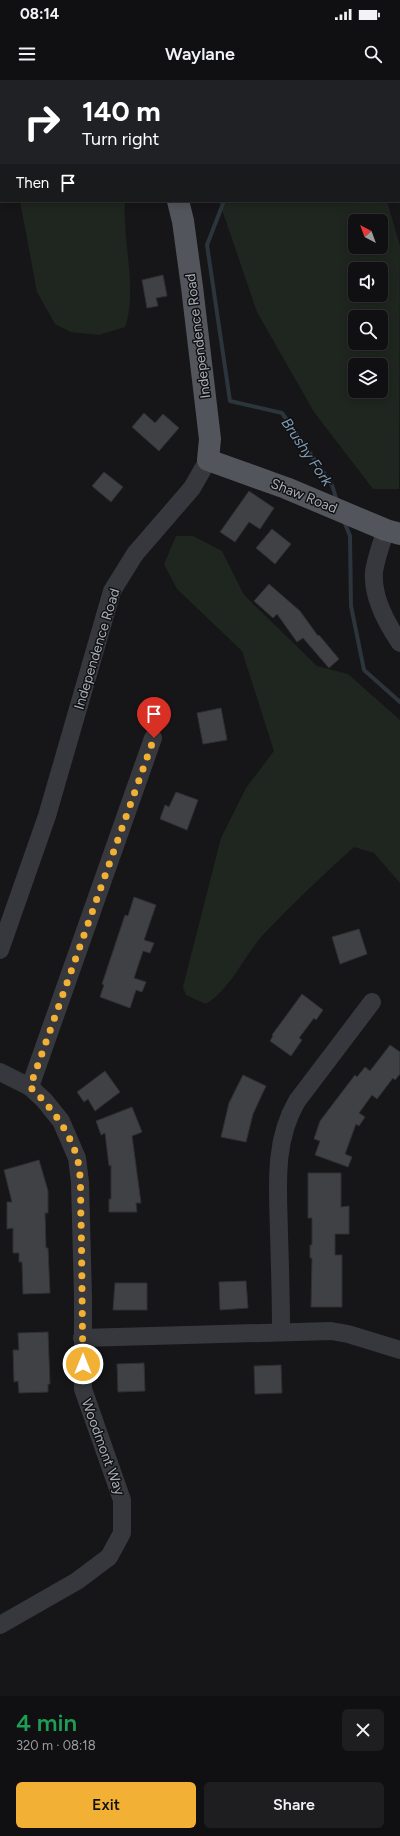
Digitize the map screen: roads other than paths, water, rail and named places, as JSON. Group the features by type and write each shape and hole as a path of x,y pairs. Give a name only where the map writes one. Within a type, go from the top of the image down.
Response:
{"main road":[{"name":"Independence Road","path":"178,202 183,221 192,287 210,439 208,460"},
{"name":"Shaw Road","path":"208,460 286,488 393,532"}],"street":[{"name":"Independence Road","path":"0,950 47,816 112,591 135,554 192,488 208,460"},
{"path":"393,532 374,573 377,595 383,612 400,644"},
{"path":"30,1087 154,738"},
{"path":"281,1332 278,1168 283,1133 297,1101 372,1002"},
{"name":"Woodmont Way","path":"0,1072 30,1087 44,1100 61,1121 77,1158 80,1182 83,1282 83,1389 122,1500 122,1533 109,1557 77,1581 0,1625"},
{"path":"82,1338 324,1331 343,1333 400,1350"}],"waterway":[{"name":"Brushy Fork","path":"224,202 207,245 230,401 282,413 332,485 337,501"},
{"name":"Brushy Fork","path":"344,521 350,536 351,606 364,670 400,702"}]}
